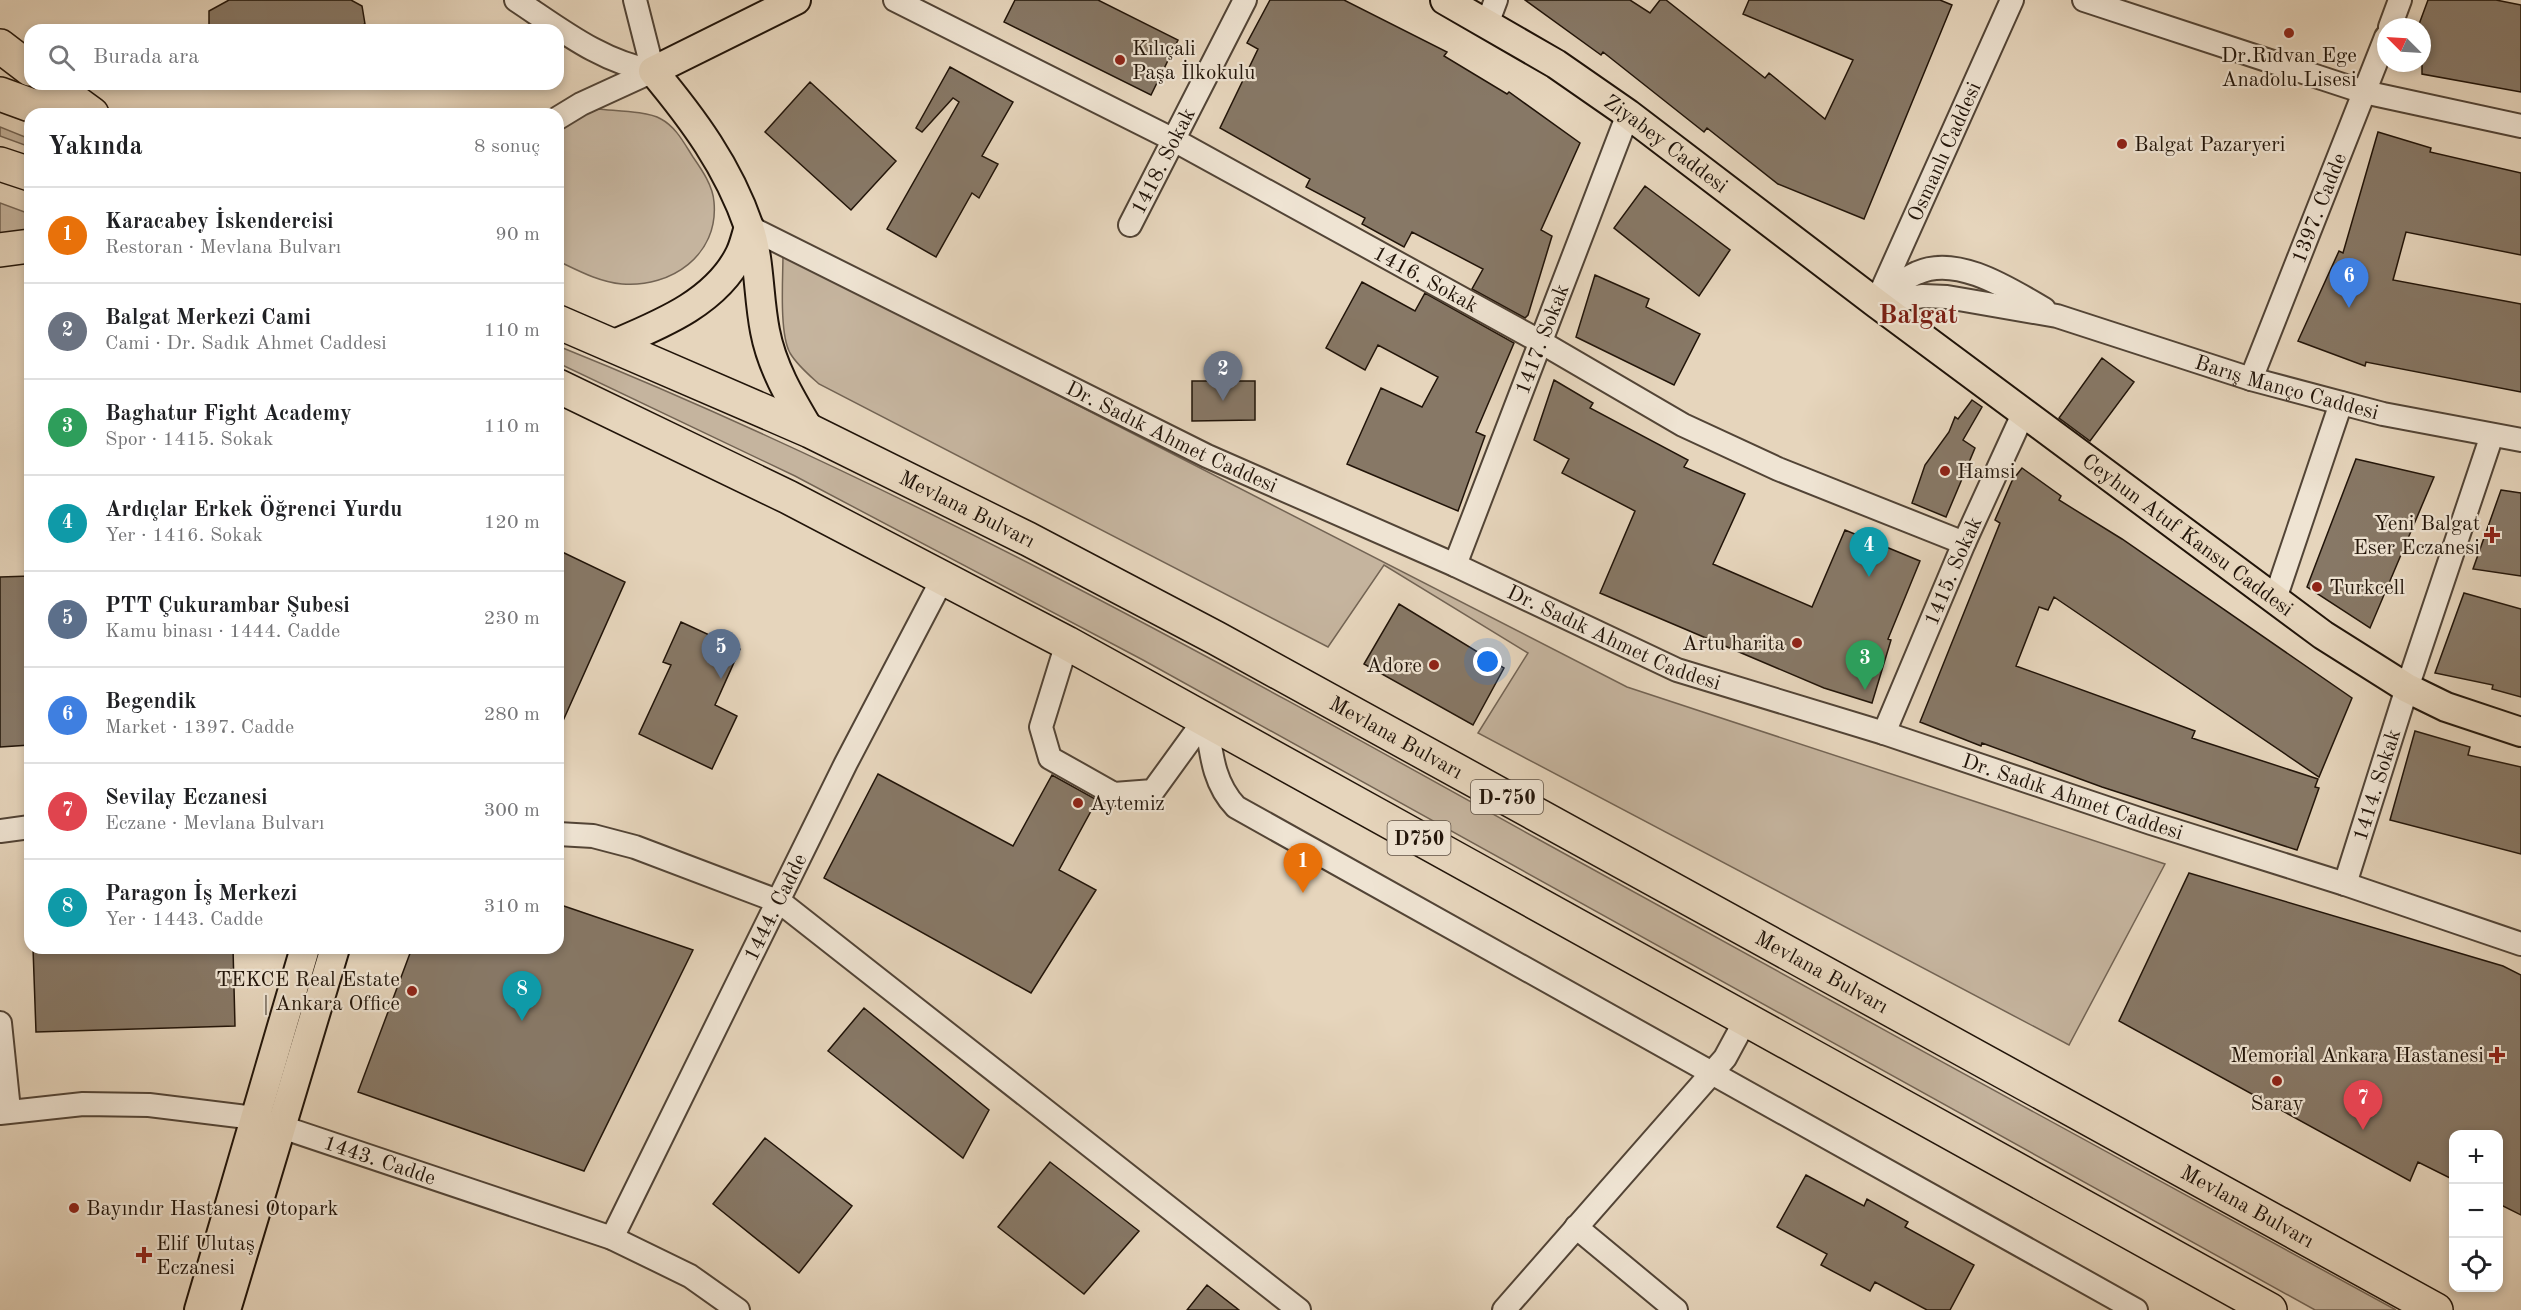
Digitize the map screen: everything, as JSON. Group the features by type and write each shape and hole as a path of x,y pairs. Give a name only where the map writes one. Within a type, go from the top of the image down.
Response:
{"highway":[{"path":"0,46 24,64"},
{"path":"59,90 84,108"},
{"path":"0,94 38,108"},
{"path":"0,164 24,172"},
{"path":"0,250 24,247"},
{"name":"Mevlana Bulvarı","path":"564,325 810,431 1028,539 1216,638 2436,1310"},
{"name":"D750","path":"564,389 788,497 1206,718 1745,1021 2270,1310"}],"main road":[{"path":"796,0 653,71 693,118 720,159 749,227 758,269 769,349 791,399 810,431"},
{"name":"Ziyabey Caddesi","path":"1445,0 1491,12 1556,64 1628,114 1876,303"},
{"path":"612,345 659,325 706,294 724,277 740,254 749,227"},
{"name":"Ceyhun Atuf Kansu Caddesi","path":"1876,303 2324,635 2407,688 2446,707 2521,732"},
{"path":"226,1310 304,954"},
{"path":"199,1310 332,954"}],"street":[{"path":"516,0 553,24"},
{"path":"635,0 653,71"},
{"name":"1416. Sokak","path":"895,0 1174,140 1539,341 1683,425 1778,469 1964,543"},
{"name":"1418. Sokak","path":"1130,225 1245,0"},
{"name":"Osmanlı Caddesi","path":"1876,303 2012,0"},
{"path":"2084,0 2364,92 2521,126"},
{"path":"2393,18 2400,0"},
{"path":"564,31 597,53 628,67 653,71"},
{"name":"1397. Cadde","path":"2251,379 2377,60"},
{"path":"564,114 653,71"},
{"name":"1417. Sokak","path":"1455,565 1628,114"},
{"name":"Dr. Sadık Ahmet Caddesi","path":"749,227 1207,456 1455,565 1677,669 1884,733 2521,944"},
{"name":"Barış Manço Caddesi","path":"1876,303 1919,271 1942,268 1977,273 2058,316 2251,379 2383,414 2521,440"},
{"path":"2275,599 2341,403"},
{"name":"1415. Sokak","path":"1884,733 1964,543 2024,412"},
{"name":"1414. Sokak","path":"2345,884 2407,688 2492,435"},
{"name":"1444. Cadde","path":"612,1238 780,902 846,763 943,578"},
{"path":"1067,643 1041,734 1050,758 1114,794 1153,791 1206,718"},
{"path":"1206,718 1214,770 1226,796 1236,807 2136,1310"},
{"path":"0,831 24,828"},
{"path":"564,834 593,836 635,847 780,902 1299,1310"},
{"path":"1504,1310 1725,1058 1745,1021"},
{"path":"0,1023 4,1112"},
{"name":"1443. Cadde","path":"4,1112 83,1104 149,1106 268,1123 612,1238 690,1276 738,1310"},
{"path":"1576,1227 1676,1310"}],"shaded area":[{"path":"598,109 655,116 675,131 703,173 714,202 709,238 688,264 674,274 658,280 640,284 622,284 597,278 564,264 564,123"},
{"path":"0,127 24,137 24,145 0,136"},
{"path":"0,203 24,212 24,236 0,238"},
{"path":"783,254 1627,687 2165,864 2069,1045 1478,733 1528,653 1384,565 1328,647 819,384 796,362 787,344 782,305"},
{"path":"564,349 685,399 810,456 933,515 1176,640 2396,1310 2315,1310 1143,660 795,476 564,366"}],"building":[{"path":"229,0 351,0 362,6 365,24 209,24 209,11"},
{"path":"1015,0 1098,0 1178,40 1151,95 1004,22"},
{"path":"1270,0 1344,0 1447,52 1444,56 1507,94 1509,92 1580,143 1541,230 1552,236 1528,315 1525,318 1472,289 1483,269 1412,232 1404,247 1362,224 1365,218 1306,187 1310,179 1220,128 1258,49 1247,43"},
{"path":"1525,0 1630,0 1650,13 1660,0 1666,0 1765,78 1769,73 1825,119 1853,60 1743,14 1749,0 1940,0 1952,5 1864,219 1778,184 1707,128 1704,132 1603,52 1601,55"},
{"path":"2428,0 2496,0 2521,5 2521,92 2422,74 2422,72 2431,72 2431,18 2421,18"},
{"path":"950,67 1013,102 982,156 998,164 979,198 972,193 936,257 887,229 959,102 953,98 922,132 916,128"},
{"path":"810,82 896,161 851,210 765,132"},
{"path":"2378,132 2431,148 2430,152 2521,173 2521,255 2406,232 2393,280 2521,304 2521,392 2366,362 2365,366 2298,341 2339,251 2343,253"},
{"path":"1645,186 1730,250 1699,296 1614,228"},
{"path":"1595,275 1649,299 1646,307 1700,334 1674,385 1576,337"},
{"path":"1362,282 1415,311 1425,293 1514,343 1476,432 1485,436 1458,511 1347,464 1381,388 1422,407 1438,377 1378,345 1365,370 1326,348"},
{"path":"2102,358 2134,382 2090,441 2059,418"},
{"path":"1554,380 1593,403 1590,408 1688,460 1684,467 1745,494 1713,564 1812,607 1845,530 1920,561 1888,639 1891,640 1872,703 1824,688 1600,593 1635,511 1562,473 1569,459 1534,440"},
{"path":"1192,381 1255,381 1255,420 1192,421"},
{"path":"1972,400 1982,407 1963,440 1975,448 1946,517 1912,503 1925,465 1949,432 1955,417 1958,419"},
{"path":"2356,459 2434,477 2370,628 2307,587"},
{"path":"2022,468 2061,496 2059,500 2122,539 2352,698 2319,777 2054,597 2048,610 2039,607 2016,666 2195,731 2192,738 2318,779 2315,787 2319,788 2297,850 2102,787 1982,743 1981,746 1920,722 2000,523 1995,520 2012,481"},
{"path":"2501,490 2521,493 2521,576 2473,569"},
{"path":"564,553 625,582 564,719"},
{"path":"24,576 24,745 0,747 0,577"},
{"path":"2464,593 2521,609 2521,697 2492,689 2493,685 2435,673"},
{"path":"1399,604 1504,668 1473,725 1364,664"},
{"path":"681,622 740,649 715,705 737,716 712,769 639,734 671,665 663,662"},
{"path":"2415,731 2470,747 2468,755 2521,767 2521,854 2390,820"},
{"path":"878,774 1013,846 1052,775 1097,800 1059,870 1096,890 1031,993 824,878"},
{"path":"2189,873 2503,966 2521,975 2521,1215 2503,1206 2503,1130 2449,1130 2449,1178 2418,1162 2410,1181 2119,1021"},
{"path":"564,906 693,950 584,1171 358,1092 410,954 564,954"},
{"path":"33,954 233,954 235,1026 36,1032"},
{"path":"864,1008 989,1110 963,1158 828,1051"},
{"path":"765,1138 852,1206 799,1273 713,1204"},
{"path":"1050,1162 1139,1231 1084,1294 998,1227"},
{"path":"1806,1175 1864,1206 1867,1199 1908,1222 1905,1227 1974,1265 1950,1310 1927,1310 1875,1282 1870,1291 1821,1265 1827,1254 1777,1227"},
{"path":"1207,1285 1239,1310 1187,1310"}],"place":[{"name":"Dr.Rıdvan Ege Anadolu Lisesi","path":"2289,33"},
{"name":"Kılıçali Paşa İlkokulu","path":"1120,60"},
{"name":"Balgat Pazaryeri","path":"2122,144"},
{"name":"Begendik","path":"2349,308"},
{"name":"Balgat Merkezi Cami","path":"1223,401"},
{"name":"Hamsi","path":"1945,471"},
{"name":"Yeni Balgat Eser Eczanesi","path":"2492,535"},
{"name":"Ardıçlar Erkek Öğrenci Yurdu","path":"1869,577"},
{"name":"Turkcell","path":"2317,587"},
{"name":"Artu harita","path":"1797,643"},
{"name":"Adore","path":"1434,665"},
{"name":"PTT Çukurambar Şubesi","path":"721,679"},
{"name":"Baghatur Fight Academy","path":"1865,690"},
{"name":"Aytemiz","path":"1078,803"},
{"name":"Karacabey İskendercisi","path":"1303,893"},
{"name":"TEKCE Real Estate | Ankara Office","path":"412,991"},
{"name":"Paragon İş Merkezi","path":"522,1021"},
{"name":"Memorial Ankara Hastanesi","path":"2497,1055"},
{"name":"Saray","path":"2277,1081"},
{"name":"Sevilay Eczanesi","path":"2363,1130"},
{"name":"Bayındır Hastanesi Otopark","path":"74,1208"},
{"name":"Elif Ulutaş Eczanesi","path":"144,1255"}],"district":[{"name":"Balgat","path":"1918,314"}]}
